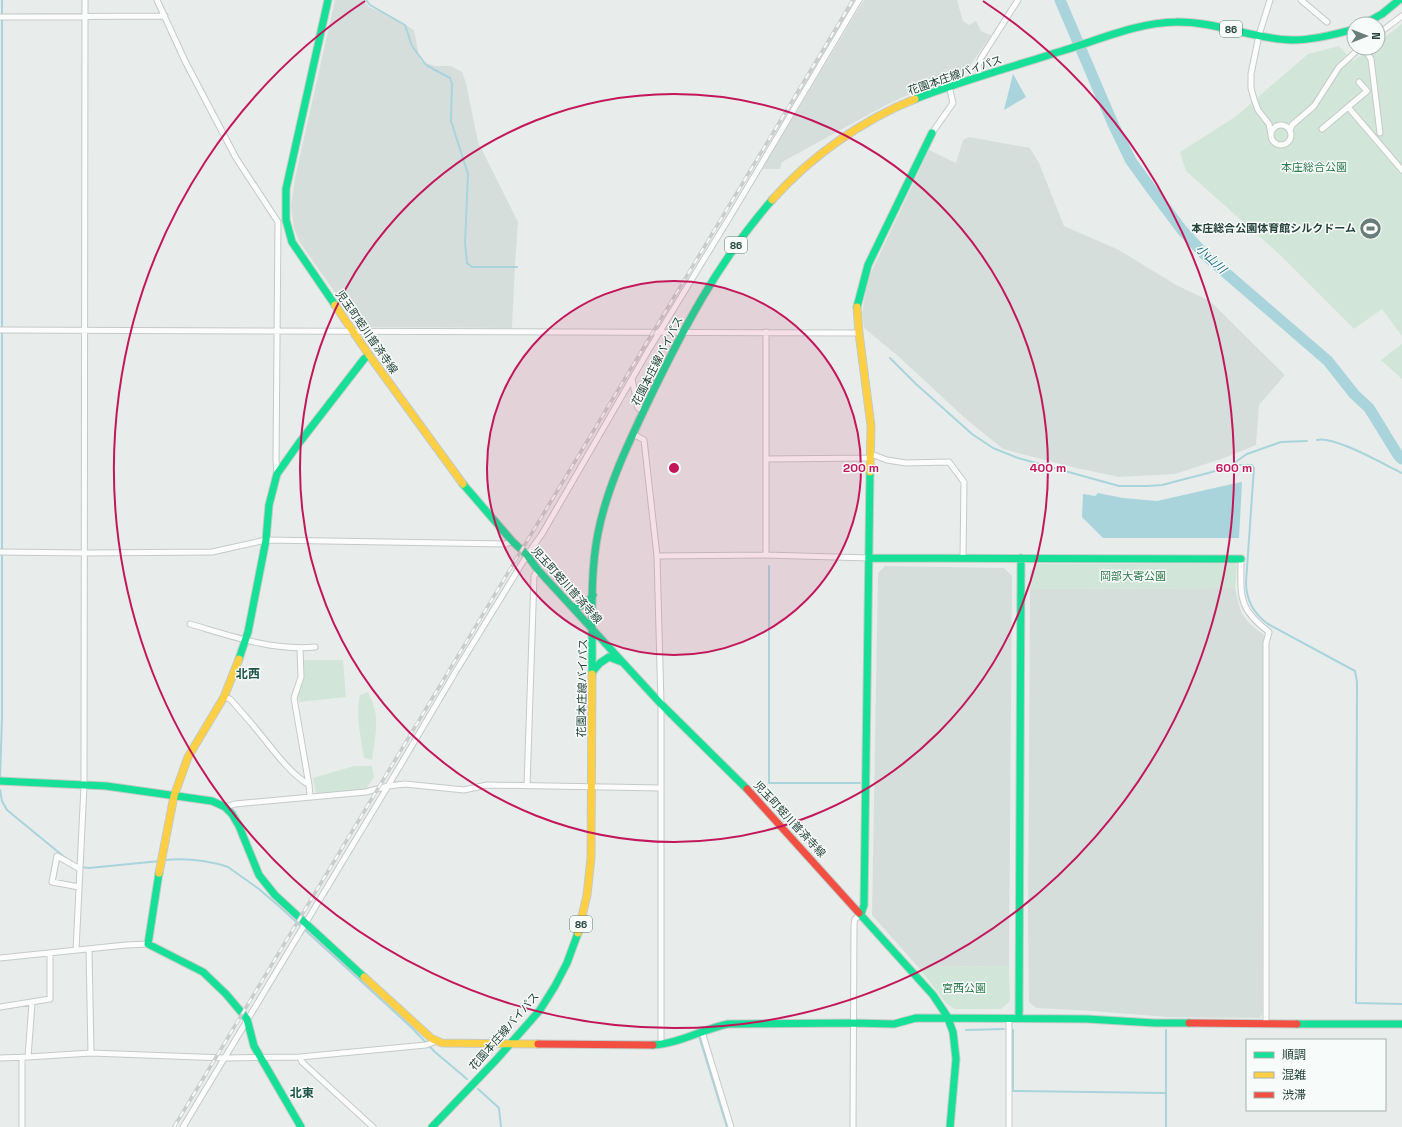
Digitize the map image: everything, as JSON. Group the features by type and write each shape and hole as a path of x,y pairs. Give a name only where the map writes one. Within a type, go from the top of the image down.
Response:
{"street":[{"path":"76,950 84,786 85,0"},
{"path":"148,944 174,796 188,756 224,697 236,668 245,640 256,594 266,540 269,506 277,474 276,330 278,222 236,158 185,61 157,0"},
{"name":"児玉町蛭川普済寺線","path":"328,0 286,190 286,220 292,242 369,356 459,479 512,541 527,555 538,570 622,662 661,704 758,799 933,995 948,1018 955,1040 957,1058 950,1127"},
{"path":"183,1127 456,671 535,542 542,534 659,332 859,0"},
{"path":"980,77 978,66 981,58 1018,0"},
{"path":"1270,0 1262,20 1251,74 1251,88 1258,110 1269,124 1271,137 1274,142 1281,145 1287,143 1290,138 1292,125"},
{"path":"1301,0 1327,22"},
{"path":"1378,16 1399,0"},
{"path":"0,17 165,16"},
{"path":"1386,28 1402,16"},
{"name":"花園本庄線バイパス","path":"432,1127 540,1010 568,963 577,939 588,895 591,858 594,595 595,560 598,533 612,486 634,434 644,411 684,333 714,277 740,238 773,197 818,156 844,137 864,124 910,101 949,86 1108,37 1162,23 1184,22 1212,25 1291,40 1313,39 1346,32"},
{"path":"1286,127 1292,125 1314,106 1339,67 1352,56"},
{"path":"1369,56 1371,59 1380,133"},
{"path":"1322,129 1367,91 1359,82"},
{"path":"853,1127 854,924 855,919 861,914 864,905 871,456 870,405 857,316 858,302 868,265 932,133 953,103 949,86"},
{"path":"1348,107 1402,170"},
{"path":"1269,124 1277,126 1283,125 1290,131"},
{"path":"1271,134 1277,126"},
{"path":"278,222 286,220"},
{"path":"0,330 859,333"},
{"path":"766,332 766,555"},
{"path":"277,474 308,431 364,359 369,356"},
{"path":"632,379 638,408 644,411"},
{"path":"634,434 644,440 657,556 662,788 661,1044"},
{"path":"766,459 871,456 906,464 949,462 964,482 963,558"},
{"path":"0,552 212,552 266,540 506,544 512,541"},
{"path":"657,556 766,555 869,558 1241,559 1241,590 1244,604 1253,619 1269,632 1266,643 1266,1023"},
{"path":"1019,1018 1021,558"},
{"path":"527,786 534,576 538,570"},
{"path":"573,607 583,607 594,595"},
{"path":"190,624 265,645 300,648 315,647"},
{"path":"300,648 301,677 294,698 310,796"},
{"path":"594,670 600,663 609,657 622,662"},
{"path":"224,697 230,699 273,750 300,779 309,785"},
{"path":"0,781 106,786 212,801 225,807 232,814 239,826 259,875 275,895 413,1022 437,1041 447,1044 661,1044 702,1032 713,1027 728,1024 894,1024 916,1018 1087,1019 1156,1023 1402,1024"},
{"path":"225,807 235,804 310,796 366,792 388,786 406,784 464,790 487,785 662,788"},
{"path":"79,887 52,882 57,856 80,869"},
{"path":"0,958 148,944 203,972 226,994 247,1019 252,1040 301,1127"},
{"path":"88,949 91,1053"},
{"path":"0,1007 50,999 50,953"},
{"path":"22,1127 25,1057 32,1003"},
{"path":"1009,1018 1009,1127"},
{"path":"702,1032 731,1127"},
{"path":"0,1058 91,1053 225,1058 300,1057 426,1045 437,1041"},
{"path":"300,1057 302,1062 373,1127"}],"shaded area":[{"path":"335,0 363,0 369,7 394,18 414,30 420,61 435,66 451,66 462,72 466,83 478,142 518,222 512,328 359,327 299,241 294,228 291,206 295,178"},
{"path":"864,0 957,0 963,21 969,25 976,21 981,31 991,35 966,72 952,79 930,85 888,104 782,162 780,169 762,169"},
{"path":"969,137 1030,148 1039,163 1064,226 1119,250 1176,285 1210,301 1285,375 1259,405 1256,445 1224,458 1175,474 1119,477 1076,468 1003,449 966,419 898,356 864,328 862,313 868,279 929,150 956,163 963,140"},
{"path":"885,566 1004,568 1012,576 1009,966 918,967 872,915 878,573"},
{"path":"1235,588 1242,614 1251,625 1264,635 1262,1014 1260,1018 1167,1017 1036,1008 1029,1002 1030,589"}],"green space":[{"name":"本庄総合公園","path":"1402,24 1402,336 1382,309 1354,329 1280,255 1186,171 1180,152 1235,117 1308,54 1339,46 1346,54 1346,56 1348,56 1353,61 1360,56 1386,56 1386,36"},
{"path":"1402,344 1402,379 1381,360"},
{"name":"岡部大寄公園","path":"1037,564 1235,564 1237,566 1235,588 1030,589 1030,572"},
{"path":"303,660 343,660 346,697 299,702 298,695 304,679"},
{"path":"368,692 374,705 376,720 376,734 372,760 364,758 358,718 360,695"},
{"path":"354,766 372,766 374,777 366,789 316,794 313,778"},
{"name":"宮西公園","path":"1009,966 1010,1001 1001,1009 955,1009 947,1004 918,967"}],"water":[{"path":"1013,74 1026,97 1004,110"},
{"path":"1241,482 1239,538 1103,538 1082,517 1083,494 1095,496 1098,493 1123,498 1157,501"}],"waterway":[{"path":"0,779 2,717 2,0"},
{"path":"366,0 370,5 405,25 412,46 426,65 450,78 452,84 451,121 468,174 465,243 467,263 472,267 517,267"},
{"name":"小山川","path":"1060,0 1113,124 1131,161 1152,190 1182,230 1204,254 1328,361 1354,394 1369,408 1402,459"},
{"path":"890,358 916,384 972,434 993,448 1018,458 1119,486 1162,485 1212,472 1231,465 1247,454 1281,442 1307,441"},
{"path":"1317,440 1335,442 1346,446 1402,473"},
{"path":"1231,465 1252,465 1254,468 1246,589 1249,601 1255,611 1268,624 1355,671 1357,682 1356,1003 1402,1004"},
{"path":"769,566 769,783 860,783"},
{"path":"0,790 2,801 7,810 68,860"},
{"path":"164,860 196,860 228,867 259,889 411,1027 435,1052 467,1079"},
{"path":"80,867 89,868 160,861"},
{"path":"966,1030 1004,1029"},
{"path":"1013,1030 1013,1091 1166,1093"},
{"path":"1166,1030 1166,1127"},
{"path":"699,1036 727,1127"},
{"path":"478,1089 499,1108 501,1127"}],"railway":[{"path":"174,1127 853,0"}],"traffic: fast":[{"path":"328,0 286,189 286,220 292,242 335,305"},
{"path":"1378,16 1399,0"},
{"path":"915,99 990,73 1119,32 1148,25 1191,22 1262,37 1292,40 1323,37 1346,31"},
{"path":"857,307 868,265 932,133"},
{"path":"592,674 593,568 598,533 612,484 659,378 687,324 717,273 734,248 772,200"},
{"path":"239,659 248,632 266,540 269,505 277,474 299,443 364,359 369,355"},
{"path":"861,914 864,905 870,472"},
{"path":"463,484 512,541 527,555 538,570 661,704 747,789"},
{"path":"869,558 1241,559"},
{"path":"1019,1018 1021,558"},
{"path":"573,607 585,604 593,595"},
{"path":"593,671 600,663 609,657 622,662"},
{"path":"0,781 106,786 212,801 225,807 232,814 239,826 259,875 275,895 364,977"},
{"path":"159,873 148,944 203,972 226,994 247,1019 254,1046 301,1127"},
{"path":"859,913 933,995 947,1016 953,1032 956,1059 950,1127"},
{"path":"432,1127 496,1060 540,1010 567,963 578,933"},
{"path":"653,1045 672,1042 728,1024 894,1024 916,1018 1087,1019 1155,1023 1189,1023"},
{"path":"1297,1024 1402,1024"}],"traffic: slow":[{"path":"772,200 803,169 838,141 876,118 915,99"},
{"path":"335,305 369,355 463,484"},
{"path":"857,307 871,426 870,472"},
{"path":"159,873 174,796 188,757 224,697 239,659"},
{"path":"578,933 587,895 591,858 592,674"},
{"path":"364,977 431,1038 442,1043 538,1044"}],"traffic: jam":[{"path":"747,789 859,913"},
{"path":"1189,1023 1297,1024"},
{"path":"538,1044 653,1045"}],"place":[{"name":"本庄総合公園体育館シルクドーム","path":"1371,228"}],"district":[{"name":"北西","path":"248,674"},
{"name":"北東","path":"302,1093"}]}
